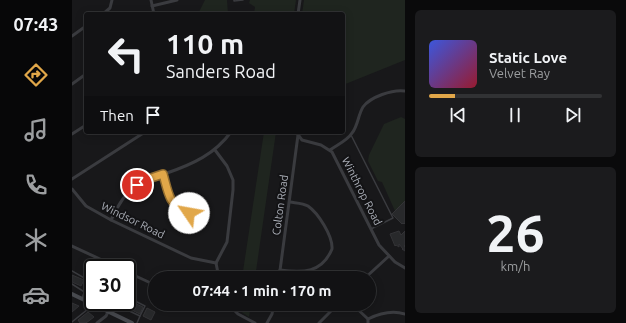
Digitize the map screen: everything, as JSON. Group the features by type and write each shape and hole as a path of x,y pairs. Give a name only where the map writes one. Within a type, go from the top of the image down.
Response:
{"main road":[{"path":"72,295 83,300"},
{"path":"108,312 132,323"}],"street":[{"path":"105,12 110,8 112,0"},
{"path":"151,0 154,12"},
{"path":"152,6 176,0"},
{"path":"298,12 300,0"},
{"path":"72,36 84,27"},
{"path":"72,84 84,75"},
{"path":"330,150 350,135 361,111 368,102 390,92 398,90 405,91"},
{"path":"72,134 84,126"},
{"path":"72,179 142,134"},
{"path":"110,220 121,201 137,185 151,178 190,164 215,150 229,134"},
{"name":"Winthrop Road","path":"297,134 302,140 321,145 330,150 379,245 395,262 405,268"},
{"name":"Colton Road","path":"280,270 290,202 297,134"},
{"path":"215,150 227,166 233,180 234,190 227,242 216,263 218,271"},
{"path":"163,174 171,200 180,209 185,209"},
{"name":"Windsor Road","path":"72,190 86,206 110,220 191,258 216,263"},
{"path":"280,270 304,272 313,269 324,261 332,249 330,236 316,212 303,204 290,202"},
{"path":"72,246 100,259"},
{"path":"373,271 389,256"},
{"path":"136,276 148,282"},
{"path":"235,311 255,323"},
{"path":"267,323 273,311"},
{"path":"319,323 331,311"},
{"path":"359,311 368,321 386,312 405,314"},
{"path":"98,323 106,316 108,312"}],"lane":[{"path":"234,0 243,0"},
{"path":"350,135 393,218 371,229"},
{"path":"72,271 84,277"},
{"path":"72,284 84,291"},
{"path":"136,302 145,306 137,323"},
{"path":"72,322 84,311"},
{"path":"129,311 140,316"}],"shaded area":[{"path":"205,0 227,0 228,12 199,12"},
{"path":"250,0 296,0 294,12 254,12 255,7 249,3"},
{"path":"304,0 405,0 405,60 345,84 345,12 302,12"},
{"path":"401,117 405,119 405,201 395,211 382,182 378,181 368,161 369,155 384,124"},
{"path":"264,134 276,134 256,271 243,271"},
{"path":"240,311 250,311 249,317"}],"building":[{"path":"405,201 405,223 402,224 392,214"},
{"path":"399,231 401,235 405,231 405,251 399,244 399,247 396,245 395,246 390,234"},
{"path":"72,275 84,280 81,286 72,282"},
{"path":"72,303 79,306 72,312"},
{"path":"136,304 143,307 140,314 134,311 136,311"},
{"path":"147,308 148,311 155,312 151,320 143,316"},
{"path":"88,312 94,317 86,323 80,323 78,320"}],"route":[{"path":"137,185 163,174 171,200 180,209 185,209 186,212 189,213"}]}
